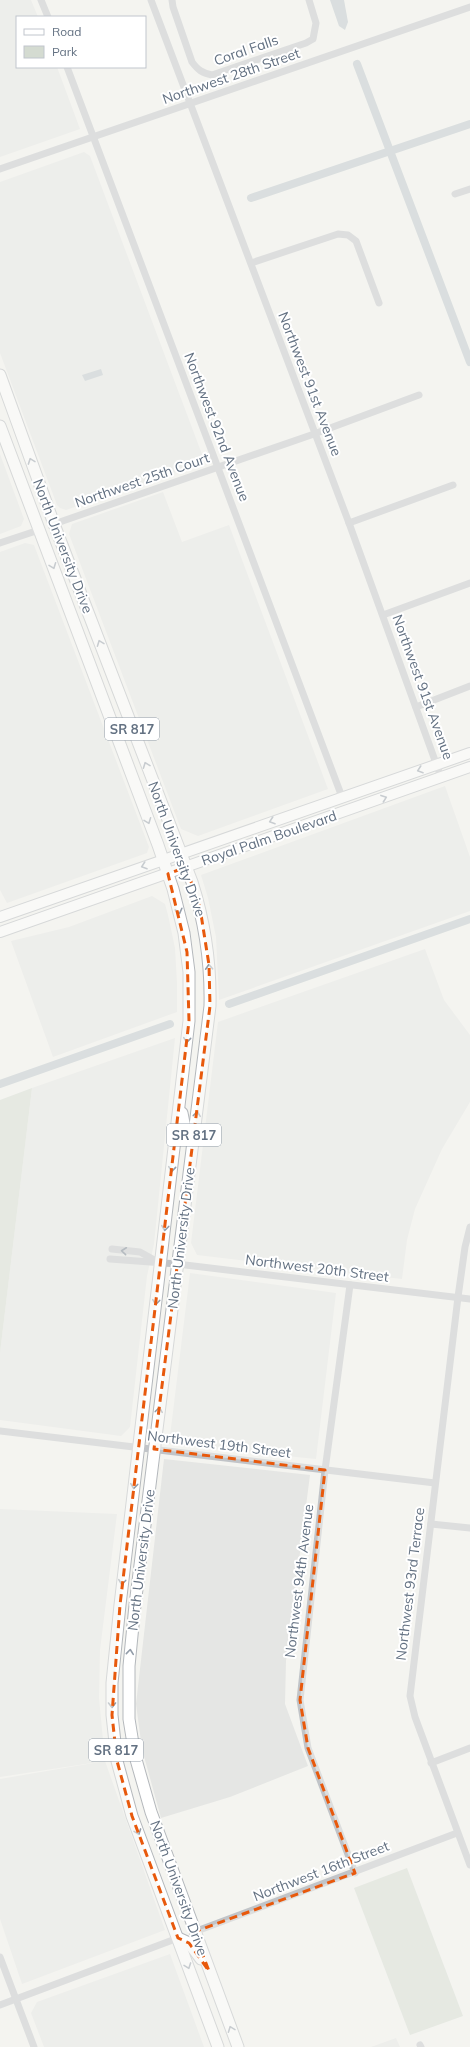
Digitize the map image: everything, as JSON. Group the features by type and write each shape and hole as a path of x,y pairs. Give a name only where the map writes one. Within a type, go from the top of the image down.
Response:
{"main road":[{"name":"North University Drive","path":"0,375 54,524 186,867 204,926 209,965 210,992 194,1139 154,1449 129,1666 129,1719 135,1756 151,1812 194,1932 238,2047"},
{"name":"North University Drive","path":"0,426 163,859 183,926 189,972 189,1021 116,1639 112,1683 112,1715 117,1761 132,1816 218,2047"},
{"path":"23,487 41,517 46,522 54,524"},
{"path":"39,530 50,533 68,561"},
{"name":"Royal Palm Boulevard","path":"0,916 470,753"},
{"name":"Royal Palm Boulevard","path":"0,932 470,767"},
{"path":"18,926 37,907 39,903"},
{"path":"180,1102 185,1128 194,1139"},
{"path":"116,1639 120,1672 129,1685"},
{"path":"112,1683 120,1691 129,1719"},
{"path":"160,1890 181,1926 194,1932"},
{"path":"178,1938 189,1943 209,1971"}],"street":[{"path":"41,0 48,16"},
{"name":"Northwest 91st Avenue","path":"151,0 314,434 349,523 441,777"},
{"name":"Coral Falls","path":"172,0 172,7 192,62 198,70 204,74 212,75 306,43 313,39 316,23 309,0"},
{"name":"Northwest 28th Street","path":"0,169 190,105 470,7"},
{"name":"Northwest 92nd Avenue","path":"67,68 342,797"},
{"path":"454,194 470,189"},
{"path":"251,263 338,234 348,234 356,241 379,304"},
{"name":"Northwest 25th Court","path":"54,524 219,468 419,394"},
{"path":"349,523 454,485"},
{"path":"0,543 39,530"},
{"path":"383,615 470,583"},
{"path":"416,707 470,686"},
{"name":"Northwest 93rd Terrace","path":"470,1227 465,1247 458,1297 410,1696 414,1717 470,1865"},
{"name":"Northwest 20th Street","path":"112,1249 140,1252 161,1264"},
{"name":"Northwest 20th Street","path":"110,1259 177,1264 470,1299"},
{"name":"Northwest 94th Avenue","path":"350,1285 325,1470 300,1700 308,1748 355,1873"},
{"name":"Northwest 19th Street","path":"0,1430 435,1483"},
{"path":"431,1524 470,1528"},
{"path":"431,1763 470,1748"},
{"name":"Northwest 16th Street","path":"194,1932 355,1873 457,1833"},
{"path":"0,2005 178,1938"},
{"path":"0,1957 34,2047"}],"highlighted area":[{"path":"186,867 200,908 209,965 210,1006 154,1449 325,1470 300,1700 308,1748 355,1873 194,1932 209,1971 189,1943 178,1938 132,1816 117,1761 112,1715 120,1605 189,1021 187,952 168,874"}],"shaded area":[{"path":"0,0 31,0 38,16 16,16 16,68 57,68 80,129 0,157"},
{"path":"330,0 344,0 348,22 345,30 339,26"},
{"path":"84,152 90,156 203,457 199,464 66,510 57,505 0,353 0,182"},
{"path":"101,369 103,375 85,381 82,375"},
{"path":"0,454 24,519 21,526 0,534"},
{"path":"163,492 182,542 229,525 328,789 198,836 181,829 69,534 72,524"},
{"path":"25,543 34,545 149,847 147,853 7,903 0,890 0,552"},
{"path":"445,786 470,857 470,911 219,1000 216,937 208,898 201,875"},
{"path":"152,896 165,904 168,915 175,948 177,1012 53,1057 11,941 69,927"},
{"path":"425,949 444,1000 470,1035 470,1102 442,1149 415,1209 407,1240 402,1279 197,1255 191,1243 218,1022"},
{"path":"175,1038 154,1244 147,1276 130,1427 121,1436 0,1420 0,1353 32,1088"},
{"path":"190,1273 336,1293 316,1459 169,1444"},
{"path":"164,1459 310,1475 286,1661 285,1704 308,1766 230,1797 161,1818 142,1749 136,1704"},
{"path":"0,1509 117,1514 100,1650 99,1698 105,1761 0,1777"},
{"path":"105,1761 165,1930 22,1984 0,1919 0,1779"},
{"path":"170,1954 204,2047 44,2047 31,2013 37,2002"},
{"path":"396,2038 400,2047 371,2047"}],"green space":[{"path":"32,1088 0,1353 0,1100"},
{"path":"407,1868 463,2016 410,2035 354,1888"}],"waterway":[{"path":"357,64 470,362"},
{"path":"251,198 470,124"},
{"path":"229,1004 470,919"},
{"path":"0,1084 170,1024"}]}
